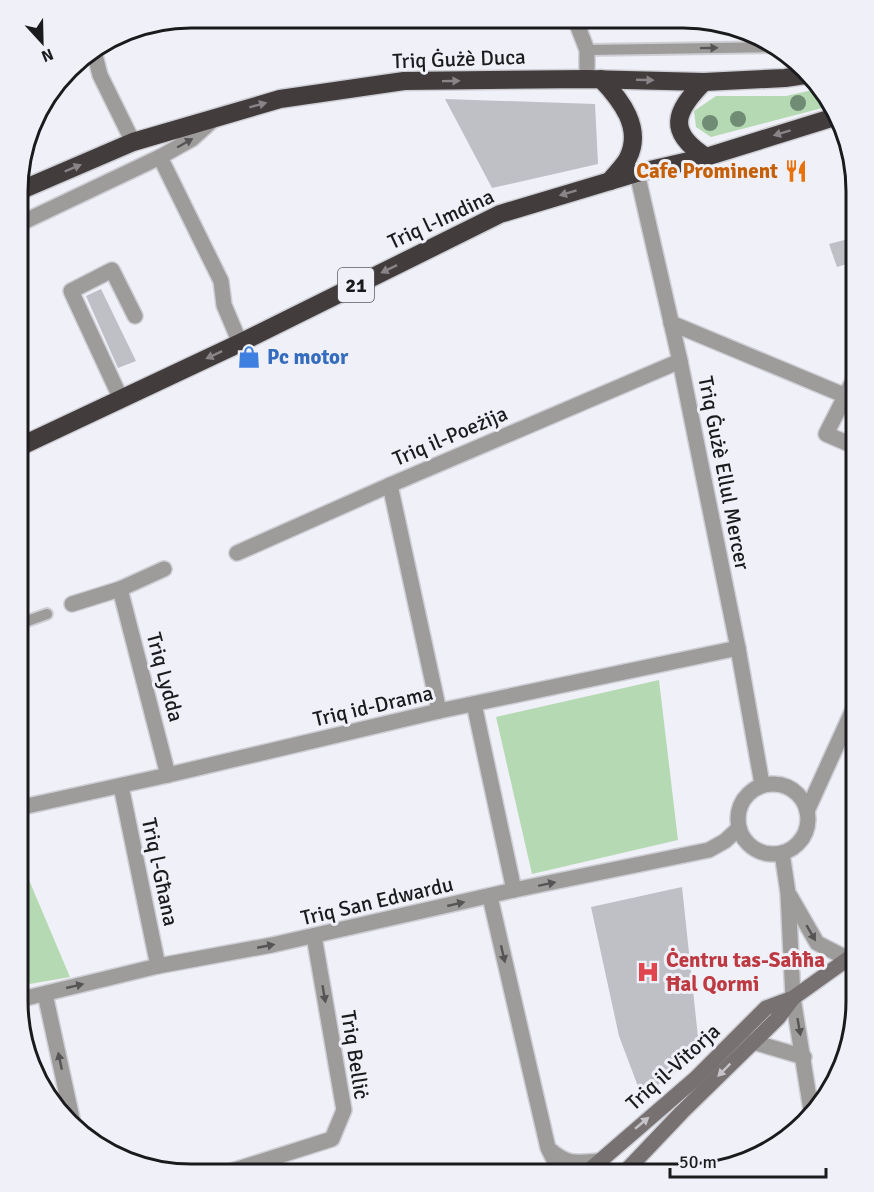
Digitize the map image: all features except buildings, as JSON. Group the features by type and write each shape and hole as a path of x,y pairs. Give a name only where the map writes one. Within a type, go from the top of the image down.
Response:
{"highway":[{"path":"706,157 690,147 683,138 679,126 686,100 704,82 798,76"},
{"name":"Triq Ġużè Duca","path":"28,187 133,142 218,115 280,99 404,81 594,79 704,82"},
{"path":"594,79 620,98 634,136 628,158 610,181"},
{"name":"Triq l-Imdina","path":"28,443 240,343 500,214 637,172 706,157 828,119"}],"street":[{"path":"579,28 594,79"},
{"path":"96,60 100,75 133,142"},
{"name":"Triq Ġużè Duca","path":"28,220 160,157 192,139 218,115"},
{"path":"160,157 221,280 224,304 240,343"},
{"name":"Triq Ġużè Ellul Mercer","path":"637,172 680,361 738,648 762,784"},
{"path":"121,399 71,291 112,270 135,316"},
{"path":"671,323 846,396"},
{"name":"Triq il-Poeżija","path":"237,553 390,484 680,361"},
{"path":"846,396 826,434 846,443"},
{"path":"390,484 439,711"},
{"path":"72,604 120,589 164,569"},
{"name":"Triq Lydda","path":"120,589 168,776"},
{"name":"Triq id-Drama","path":"28,806 168,776 439,711 738,648"},
{"path":"474,704 514,890"},
{"path":"807,811 845,726"},
{"path":"762,784 787,786 797,792 807,811 808,824 804,835 799,843 782,853 766,854 754,849 744,840 738,829 737,813 741,801 749,792 762,784"},
{"name":"Triq l-Għana","path":"121,786 158,966"},
{"name":"Triq San Edwardu","path":"28,998 158,966 314,936 514,890 709,850 725,841 738,829"},
{"path":"782,853 788,893 793,998 811,1101"},
{"path":"788,893 817,943 845,953"},
{"path":"490,897 548,1148 556,1164"},
{"name":"Triq Belliċ","path":"253,1164 332,1139 344,1110 314,936"},
{"name":"Triq il-Vitorja","path":"595,1164 695,1078 766,1008 793,998 845,961"},
{"path":"45,994 70,1109"},
{"name":"Triq il-Vitorja","path":"633,1164 778,1017 793,998"},
{"path":"753,1042 804,1057"},
{"path":"548,1148 563,1161 575,1163 598,1161"}],"lane":[{"path":"587,50 758,47"},
{"path":"28,621 46,614"}],"green space":[{"path":"811,90 823,108 711,137 696,127 694,111 716,96 786,96"},
{"path":"659,680 678,840 532,874 496,717"},
{"path":"28,878 70,977 28,984"}],"place":[{"name":"Cafe Prominent","path":"796,171"},
{"name":"Pc motor","path":"249,357"},
{"name":"Ċentru tas-Saħħa Ħal Qormi","path":"648,972"}]}
